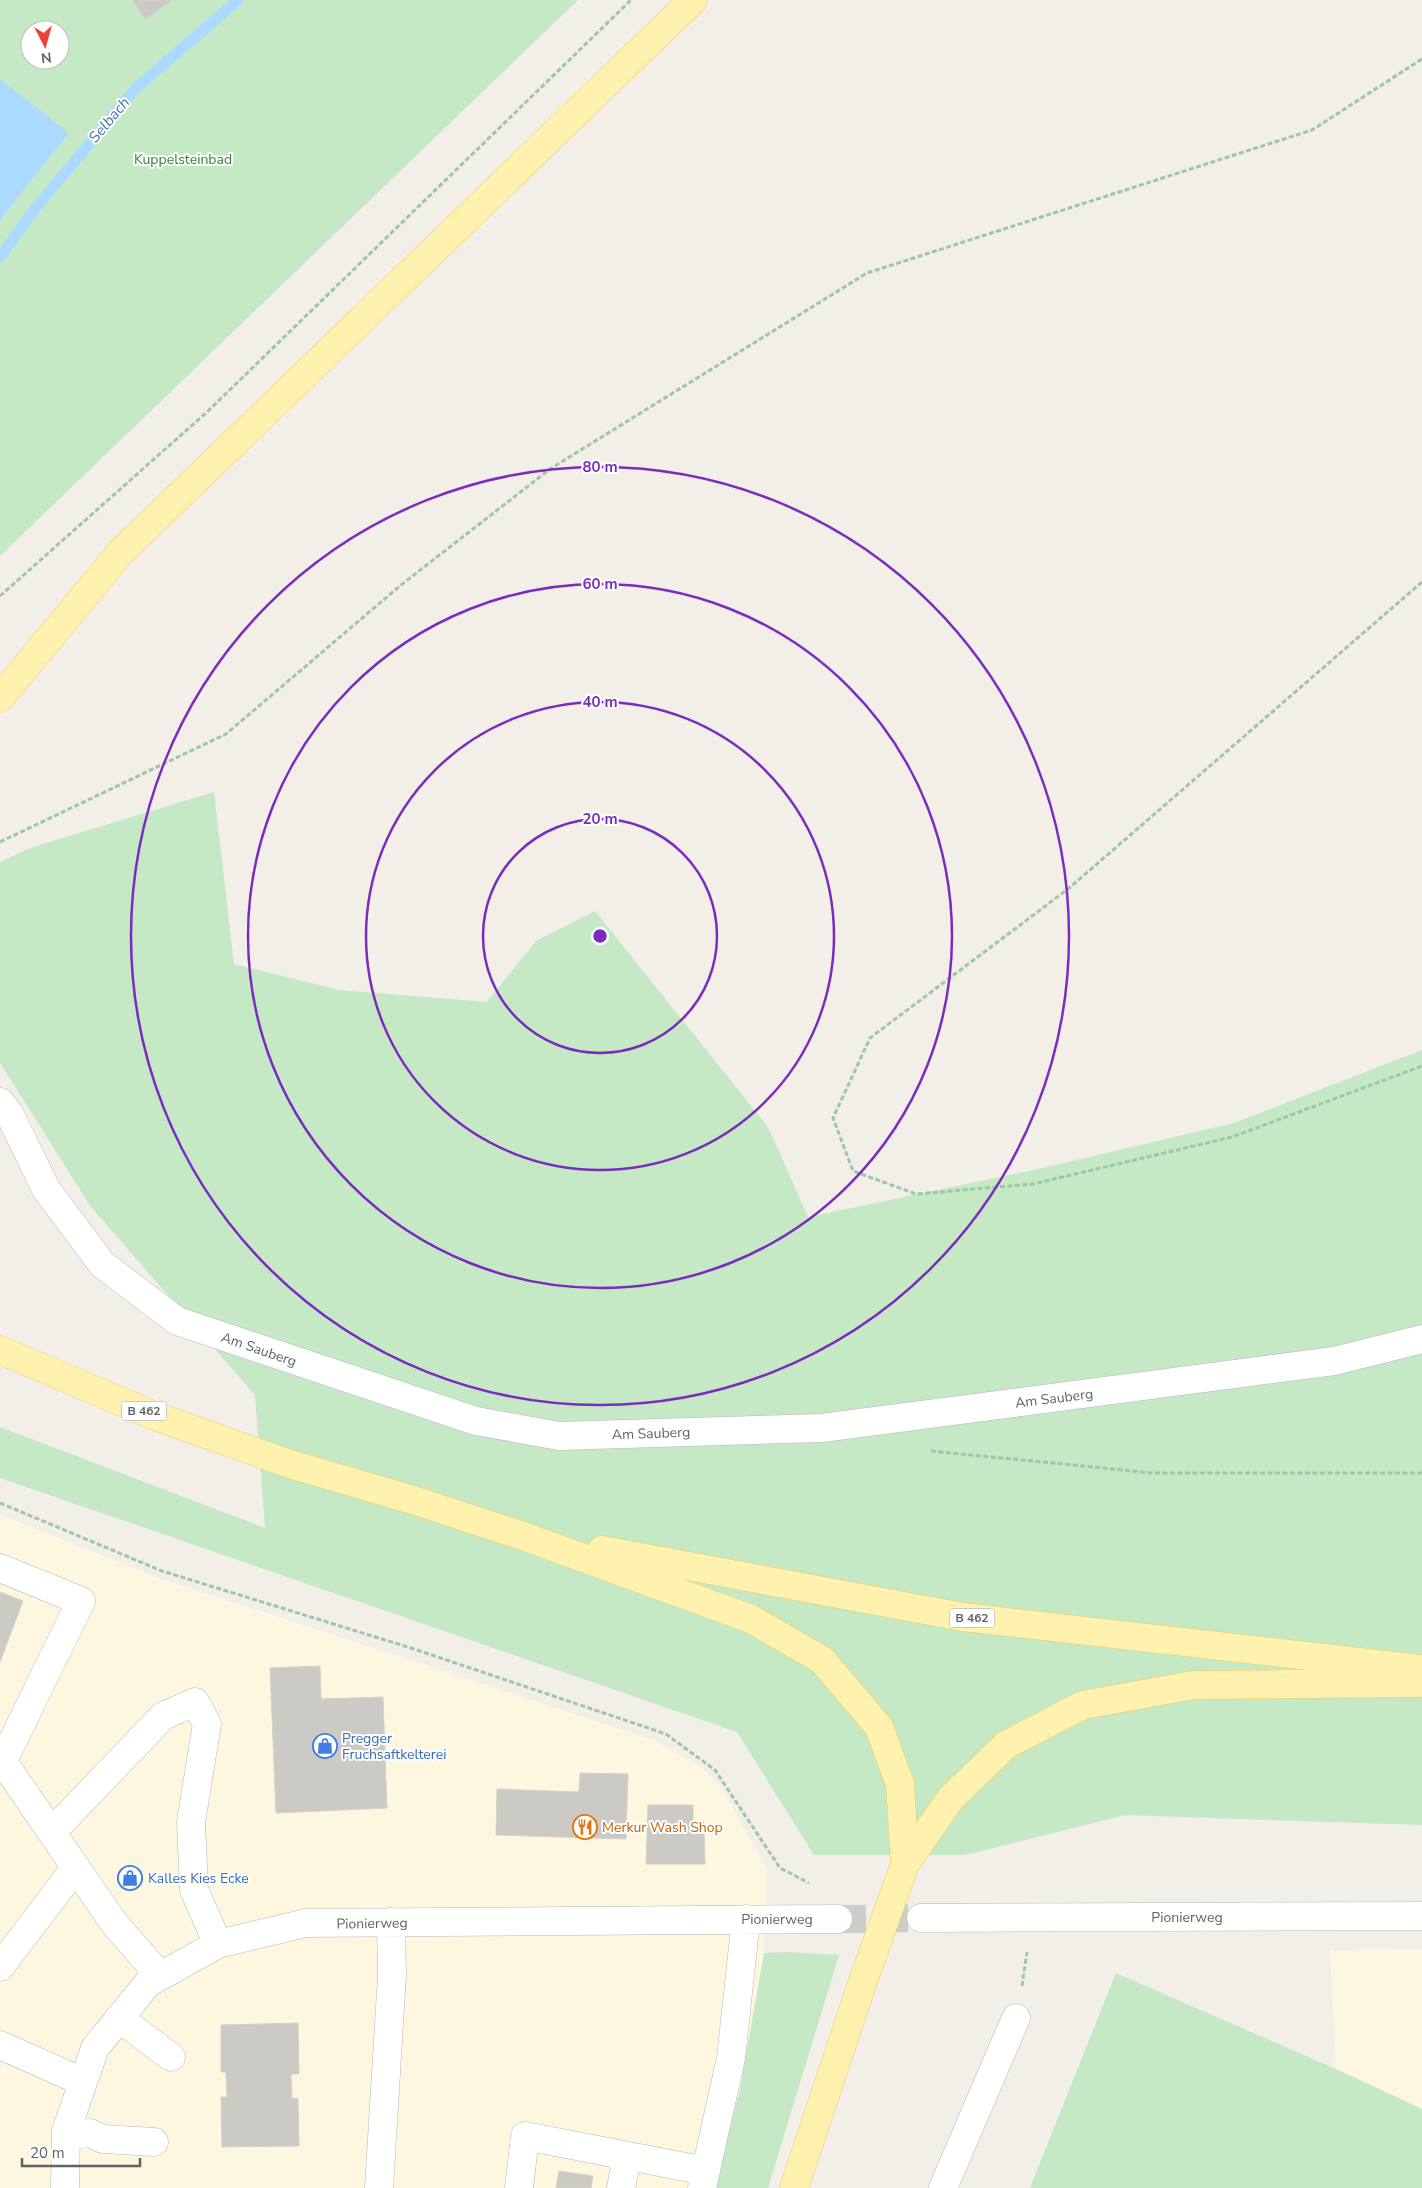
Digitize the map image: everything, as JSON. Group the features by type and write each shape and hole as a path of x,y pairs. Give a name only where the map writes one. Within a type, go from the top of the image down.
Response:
{"main road":[{"path":"0,698 120,553 693,0"},
{"name":"B 462","path":"0,1350 155,1416 290,1464 413,1500 526,1537 963,1617 1422,1669"},
{"path":"526,1537 751,1619 822,1660 879,1727 900,1784 905,1864"},
{"path":"794,2188 862,1984 905,1864 951,1798 1006,1745 1084,1705 1193,1685 1422,1683"}],"street":[{"name":"Am Sauberg","path":"0,1102 9,1113 46,1189 102,1264 177,1321 476,1421 559,1436 822,1428 1334,1361 1422,1339"},
{"path":"0,1568 81,1601 0,1765 8,1769 114,1923 160,1976"},
{"path":"52,1832 163,1716 195,1702 207,1724 191,1822 194,1890 218,1944"},
{"path":"0,1967 76,1867"},
{"name":"Pionierweg","path":"922,1918 1422,1916"},
{"path":"519,2188 525,2136 627,2156 704,2179 731,2058 746,1919"},
{"name":"Pionierweg","path":"65,2188 66,2131 95,2048 148,1983 218,1944 306,1923 838,1919"},
{"path":"379,2188 392,1975 391,1922"},
{"path":"119,2018 171,2057"},
{"path":"943,2188 1016,2018"},
{"path":"0,2045 83,2082"},
{"path":"66,2131 90,2133 102,2139 154,2142"},
{"path":"621,2188 627,2156"}],"path":[{"path":"0,596 207,412 632,0"},
{"path":"0,842 226,734 401,585 550,469 867,273 1312,130 1422,59"},
{"path":"1422,582 1068,889 870,1038 833,1118 853,1171 916,1194 1034,1184 1232,1137 1422,1066"},
{"path":"926,1450 1153,1473 1422,1473"},
{"path":"0,1503 162,1571 411,1648 666,1734 715,1770 780,1868 815,1886"},
{"path":"1016,2018 1033,1918"}],"shaded area":[{"path":"0,1515 156,1577 654,1740 700,1766 723,1790 767,1870 764,1953 740,2089 715,2188 0,2188"},
{"path":"1422,1949 1422,2109 1336,2069 1330,1950"}],"green space":[{"name":"Kuppelsteinbad","path":"0,0 578,0 0,556"},
{"path":"214,792 234,964 339,990 487,1002 536,941 595,911 768,1127 808,1217 1034,1170 1234,1123 1422,1050 1422,1825 1125,1815 965,1855 814,1855 737,1732 0,1478 0,1427 265,1528 255,1395 91,1207 0,1063 0,862 33,847"},
{"path":"785,1952 839,1955 768,2188 715,2188 740,2089 764,1953"},
{"path":"1116,1973 1336,2069 1422,2109 1422,2188 1030,2188"}],"water":[{"path":"0,79 69,133 0,220"}],"building":[{"path":"132,0 172,0 145,19"},
{"path":"0,1592 23,1601 0,1662"},
{"path":"320,1666 321,1699 383,1697 387,1808 276,1813 270,1668"},
{"path":"580,1773 628,1774 626,1839 496,1835 497,1789 579,1792"},
{"path":"648,1805 693,1805 693,1822 704,1822 705,1864 646,1864"},
{"path":"298,2023 299,2074 291,2074 292,2099 298,2098 299,2146 222,2147 221,2097 227,2097 226,2072 221,2072 221,2025"},
{"path":"559,2171 593,2176 591,2188 556,2188"}],"waterway":[{"name":"Selbach","path":"0,257 34,210 136,88 238,0"}],"tunnel":[{"path":"838,1919 921,1918"}],"place":[{"name":"Pregger Fruchsaftkelterei","path":"325,1746"},
{"name":"Merkur Wash Shop","path":"585,1827"},
{"name":"Kalles Kies Ecke","path":"130,1878"}]}
